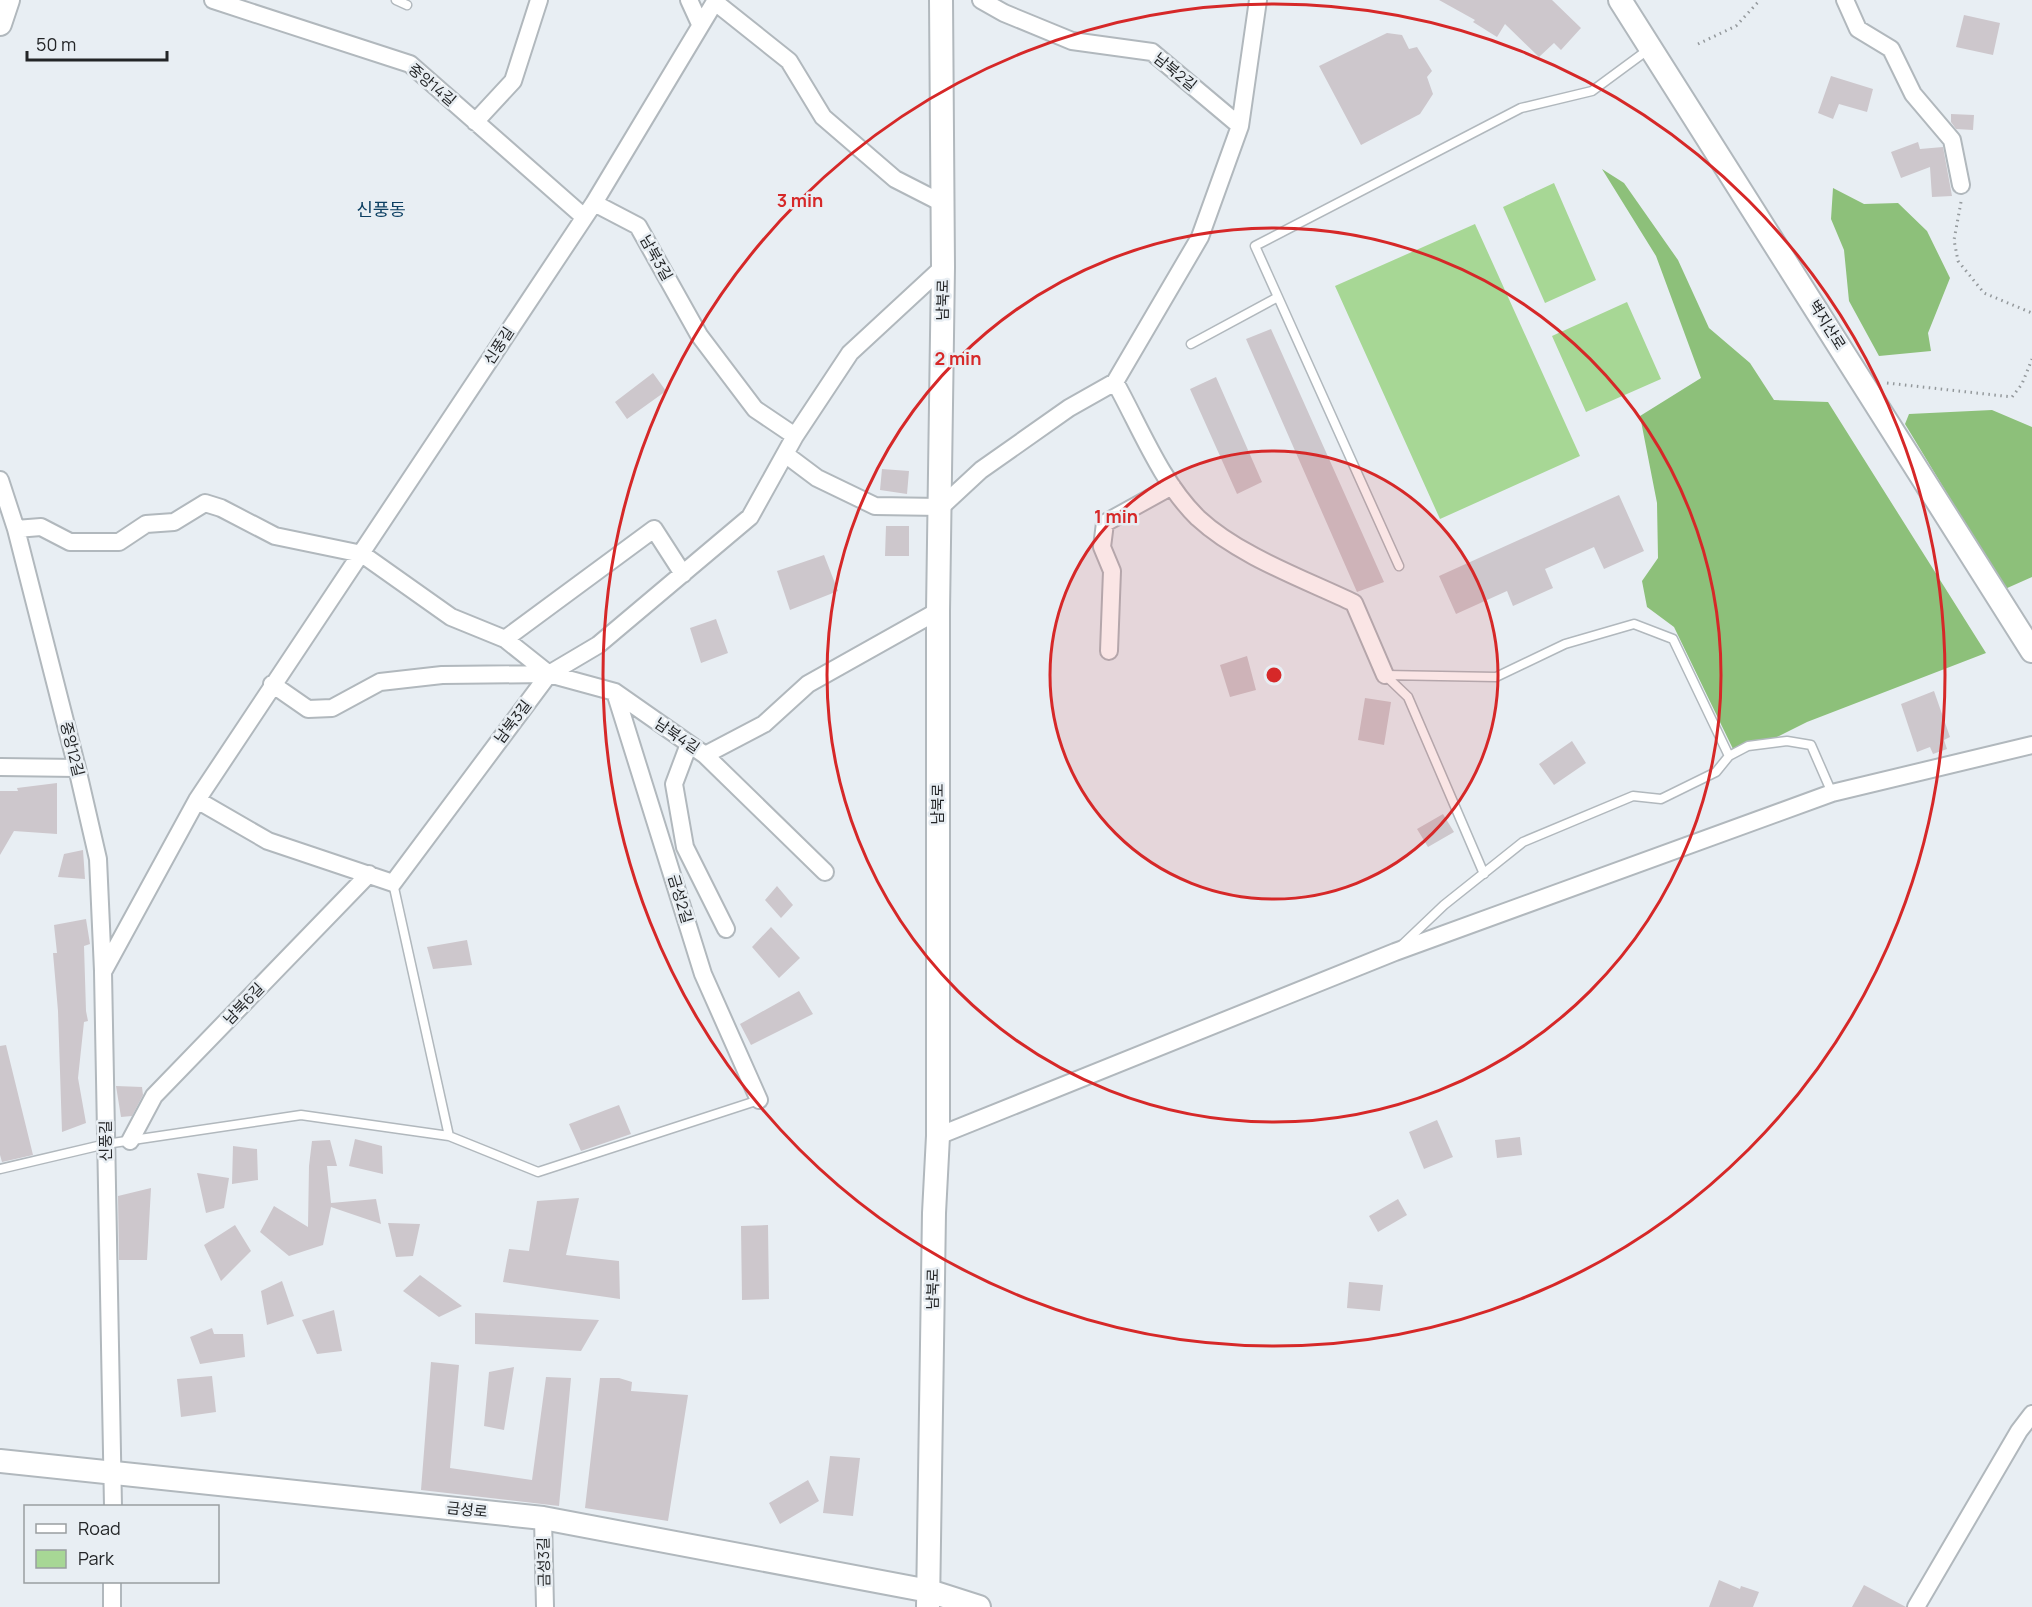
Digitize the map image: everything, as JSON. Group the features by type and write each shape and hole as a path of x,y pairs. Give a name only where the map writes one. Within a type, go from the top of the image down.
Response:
{"street":[{"path":"0,24 8,0"},
{"name":"중앙14길","path":"213,0 410,64 584,217"},
{"path":"475,122 513,81 539,0"},
{"path":"689,0 700,24"},
{"name":"남북로","path":"929,1599 934,1213 938,1136 938,611 943,267 940,0"},
{"name":"남북2길","path":"981,0 1004,13 1072,41 1152,52 1240,126"},
{"path":"785,454 817,478 875,506 941,507 981,470 1032,437 1070,408 1115,382 1200,237 1240,126 1258,0"},
{"name":"벽지산로","path":"1620,0 1652,47 2032,651"},
{"path":"1845,0 1858,29 1891,49 1913,94 1952,140 1961,185"},
{"path":"715,1 789,61 823,117 895,179 942,203"},
{"name":"신풍길","path":"113,1505 103,972 197,800 594,203 715,1"},
{"name":"남북3길","path":"594,203 638,226 706,344 755,409 795,436"},
{"name":"남북3길","path":"393,883 549,674 598,645 750,517 795,436 850,353 943,267"},
{"path":"1115,382 1173,486 1198,517 1230,543 1354,603 1385,675"},
{"name":"중앙12길","path":"0,480 16,529 98,859 103,972"},
{"path":"1109,651 1112,571 1102,547 1105,523 1173,486"},
{"path":"16,529 41,527 70,542 119,542 146,524 174,522 205,503 221,508 276,536 362,554"},
{"path":"505,639 654,529 682,574"},
{"name":"남북4길","path":"362,554 451,617 505,639 549,674 615,692 705,755 825,872"},
{"path":"705,755 764,724 808,684 938,611"},
{"path":"272,684 308,709 332,708 380,682 442,675 549,674"},
{"name":"금성2길","path":"615,692 703,974 759,1100"},
{"path":"689,744 674,784 685,847 726,929"},
{"path":"938,1136 1395,952 1832,794 2032,745"},
{"path":"0,767 77,768"},
{"path":"197,800 267,841 393,883"},
{"name":"남북6길","path":"130,1141 154,1096 369,874"},
{"path":"1916,1607 2019,1431 2032,1414"},
{"name":"금성로","path":"0,1461 543,1518 929,1599 979,1607"},
{"name":"금성3길","path":"543,1518 544,1607"},
{"path":"112,1583 112,1607"}],"lane":[{"path":"396,0 407,5"},
{"path":"1399,566 1255,246 1521,108 1592,91 1652,47"},
{"path":"1191,344 1278,297"},
{"path":"1385,675 1496,678 1565,644 1634,624 1673,639 1729,756"},
{"path":"1385,675 1408,698 1484,874"},
{"path":"1395,952 1444,905 1523,842 1633,796 1661,799 1716,772 1729,756 1748,746 1787,741 1811,745 1832,794"},
{"path":"393,883 449,1136"},
{"path":"0,1169 106,1144 301,1115 449,1136 538,1172 759,1100"}],"path":[{"path":"1698,44 1736,26 1760,0"},
{"path":"1961,185 1961,210 1954,240 1958,261 1984,293 2032,313"},
{"path":"1862,380 2012,397 2022,384 2032,359"}],"green space":[{"path":"1602,169 1624,183 1678,260 1709,328 1750,363 1774,400 1828,402 1986,653 1807,722 1777,737 1733,749 1674,627 1647,607 1642,581 1658,558 1657,503 1640,416 1701,378 1656,256"},
{"path":"1554,183 1596,280 1545,303 1503,207"},
{"path":"1833,188 1864,204 1898,203 1927,231 1950,278 1928,333 1931,351 1879,356 1849,301 1844,250 1831,219"},
{"path":"1475,224 1580,456 1440,519 1335,286"},
{"path":"1627,302 1661,379 1586,412 1552,336"},
{"path":"1992,410 2032,427 2032,577 2005,589 1905,424 1909,414"}],"building":[{"path":"1439,0 1552,0 1581,28 1561,50 1554,43 1539,57 1505,24 1497,37 1473,22 1475,20"},
{"path":"1964,15 2000,23 1993,55 1956,47"},
{"path":"1387,33 1402,35 1409,49 1417,47 1432,71 1427,77 1433,94 1420,114 1361,145 1319,66"},
{"path":"1831,76 1873,89 1867,112 1839,104 1833,119 1818,113"},
{"path":"1951,114 1974,115 1973,130 1956,129 1951,122"},
{"path":"1918,142 1920,149 1943,147 1952,196 1932,197 1930,167 1901,178 1891,152"},
{"path":"1271,329 1384,582 1357,592 1246,339"},
{"path":"653,373 666,391 627,419 615,402"},
{"path":"1216,377 1262,482 1237,494 1190,389"},
{"path":"882,469 909,471 907,494 880,490"},
{"path":"1619,495 1644,551 1604,569 1594,547 1545,569 1553,588 1513,606 1507,591 1456,614 1439,576"},
{"path":"886,526 909,526 909,556 885,556"},
{"path":"824,555 838,591 790,610 777,571"},
{"path":"716,619 728,653 701,663 690,628"},
{"path":"1247,656 1256,690 1230,697 1220,665"},
{"path":"1934,691 1950,737 1944,740 1947,749 1933,754 1930,747 1917,752 1901,704"},
{"path":"1365,698 1391,702 1384,745 1358,740"},
{"path":"1572,741 1586,763 1554,785 1539,764"},
{"path":"57,783 57,834 14,831 0,855 0,791 18,791 17,788"},
{"path":"1443,814 1454,832 1428,847 1417,829"},
{"path":"83,850 85,879 58,877 64,854"},
{"path":"777,886 793,905 781,918 765,900"},
{"path":"86,919 90,944 84,946 88,1021 84,1022 78,1078 86,1123 62,1132 58,1011 53,953 57,953 54,925"},
{"path":"771,927 800,958 779,978 752,947"},
{"path":"467,940 472,965 433,969 427,947"},
{"path":"799,991 813,1014 751,1045 740,1024"},
{"path":"6,1045 33,1155 2,1162 0,1155 0,1046"},
{"path":"116,1086 142,1087 143,1095 132,1116 121,1117"},
{"path":"619,1105 631,1134 581,1151 569,1124"},
{"path":"1437,1120 1453,1157 1424,1169 1409,1132"},
{"path":"1520,1137 1522,1155 1497,1158 1495,1140"},
{"path":"355,1139 382,1146 383,1174 349,1166"},
{"path":"330,1140 337,1166 327,1166 331,1203 376,1199 381,1224 331,1207 323,1245 289,1256 260,1232 274,1206 308,1227 309,1166 312,1141"},
{"path":"233,1146 257,1149 258,1180 232,1184"},
{"path":"197,1173 229,1178 224,1208 206,1213"},
{"path":"151,1188 147,1260 119,1260 118,1196"},
{"path":"579,1198 566,1255 619,1261 620,1299 503,1282 509,1249 529,1251 537,1201"},
{"path":"1398,1199 1407,1215 1378,1232 1369,1216"},
{"path":"388,1223 420,1224 413,1256 396,1257"},
{"path":"235,1225 251,1251 221,1281 204,1245"},
{"path":"768,1225 769,1299 742,1300 741,1226"},
{"path":"420,1275 462,1306 439,1317 403,1291"},
{"path":"282,1281 294,1316 267,1325 261,1291"},
{"path":"1349,1282 1383,1285 1380,1311 1347,1308"},
{"path":"334,1310 342,1351 317,1354 302,1320"},
{"path":"475,1313 599,1320 581,1351 475,1344"},
{"path":"212,1328 214,1334 243,1334 245,1357 200,1364 190,1337"},
{"path":"431,1362 459,1365 450,1468 532,1480 546,1377 571,1378 559,1506 421,1490"},
{"path":"514,1367 504,1430 484,1426 489,1372"},
{"path":"212,1376 216,1412 181,1417 177,1379"},
{"path":"600,1378 619,1378 632,1382 631,1391 688,1395 668,1521 585,1508"},
{"path":"830,1456 860,1458 853,1516 823,1513"},
{"path":"808,1480 819,1501 780,1524 769,1503"},
{"path":"1719,1580 1740,1589 1741,1586 1759,1592 1753,1607 1709,1607"},
{"path":"1864,1585 1906,1607 1852,1607"}],"district":[{"name":"신풍동","path":"381,210"}]}
